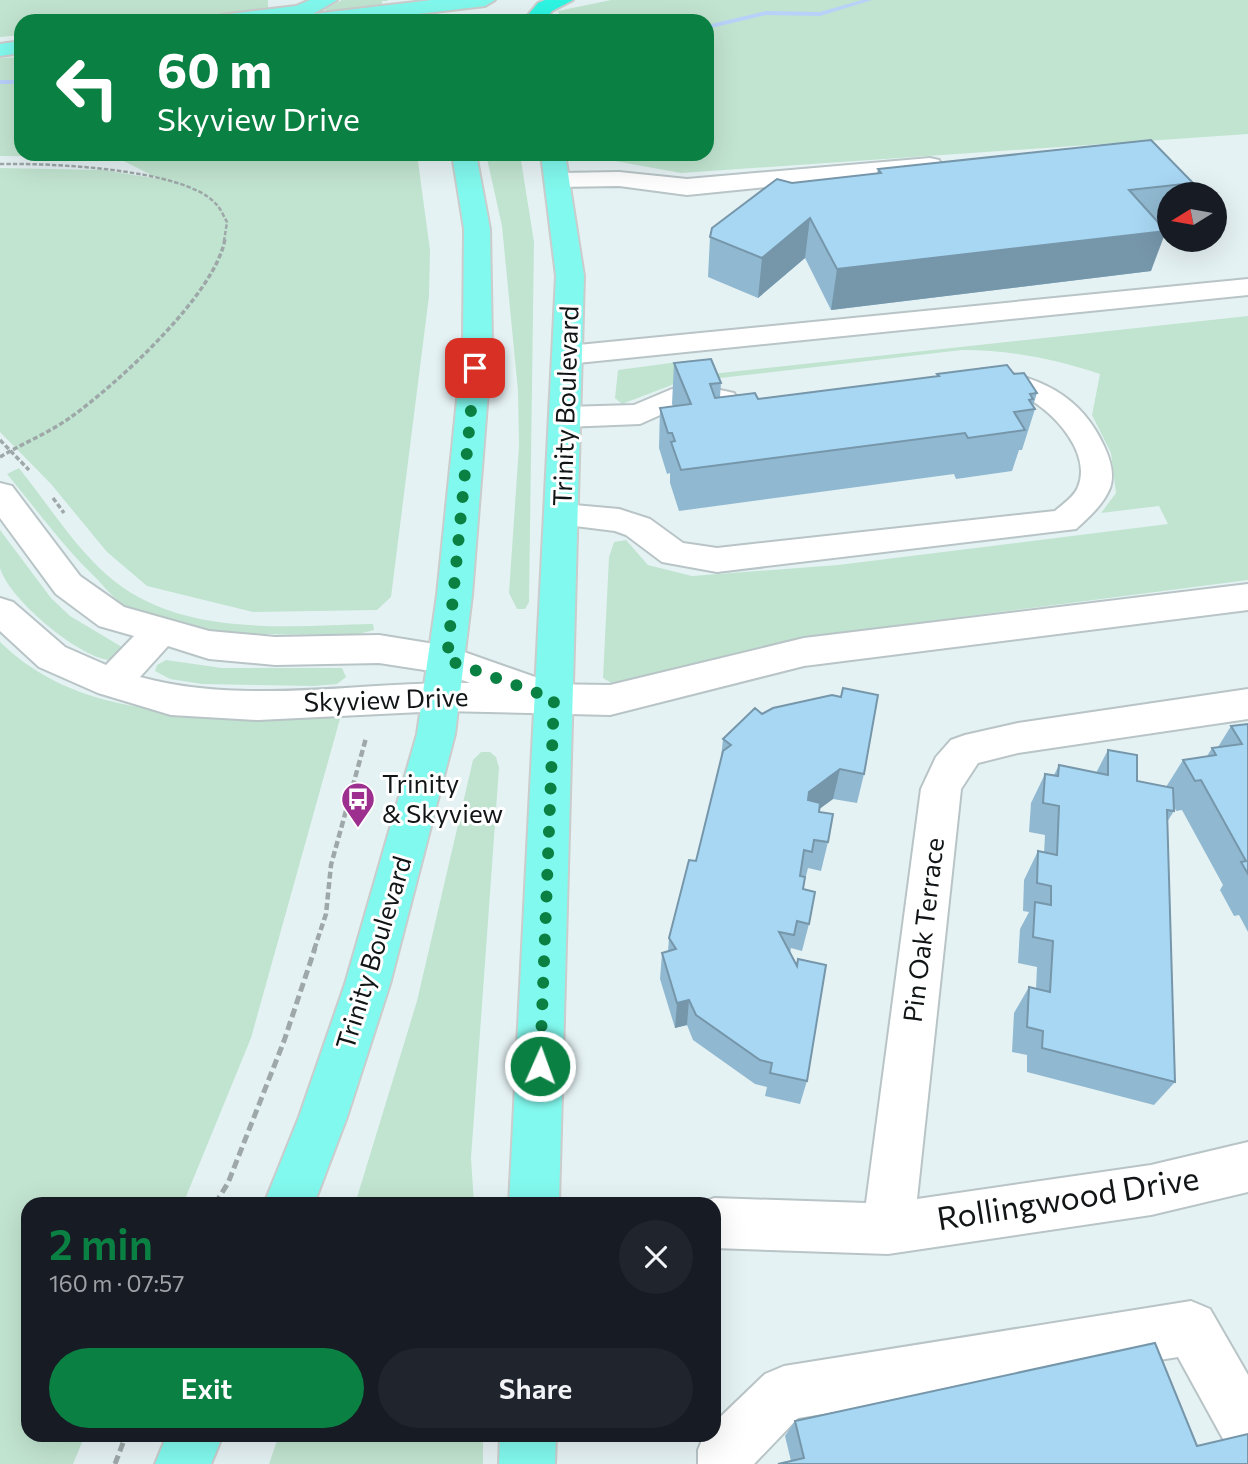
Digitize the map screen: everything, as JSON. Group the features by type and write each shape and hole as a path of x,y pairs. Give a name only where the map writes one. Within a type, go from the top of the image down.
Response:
{"highway":[{"path":"539,14 545,7 563,0"}],"main road":[{"path":"283,14 300,12 327,0"},
{"path":"376,14 486,0"},
{"name":"Trinity Boulevard","path":"292,1197 386,925 436,738 447,660 479,318 481,246 474,190 466,161"},
{"name":"Trinity Boulevard","path":"534,1197 563,515 570,276 556,167"},
{"path":"183,1464 192,1442"},
{"path":"527,1464 528,1442"}],"street":[{"path":"556,167 619,179 688,187 948,164"},
{"path":"568,355 1248,287"},
{"path":"563,515 619,520 638,527 674,554 717,561 1064,521 1087,500 1096,484 1095,463 1079,426 1055,400 1017,382 975,377 949,380"},
{"path":"565,417 640,414 672,398 690,396 749,404"},
{"name":"Skyview Drive","path":"0,494 68,585 112,617 209,645 275,650 379,649 447,660 554,699"},
{"path":"554,699 610,700 804,652 1248,597"},
{"name":"Skyview Drive","path":"0,611 52,657 111,683 171,700 258,705 442,697 554,699"},
{"path":"111,683 160,632"},
{"name":"Pin Oak Terrace","path":"888,1229 942,789 950,768 965,751 1018,737 1248,704"},
{"name":"Rollingwood Drive","path":"888,1229 1151,1190 1248,1167"},
{"path":"721,1223 888,1229"},
{"path":"726,1464 726,1450 784,1393 1191,1328 1248,1428"}],"path":[{"path":"0,164 50,162 162,180 215,202 221,206 228,224 227,237 211,270 182,315 162,337 71,417 0,457"},
{"path":"0,440 38,480"},
{"path":"47,491 65,514"},
{"path":"219,1197 228,1183 284,1041 326,914 331,865 366,738 371,699"},
{"path":"115,1464 123,1442"}],"green space":[{"path":"0,0 268,0 268,13 257,14 14,14 14,36 0,37"},
{"path":"342,0 388,1 382,1 382,7 327,13 325,9"},
{"path":"611,0 1248,0 1248,134 681,173 615,161 714,161 714,14 559,14 558,11"},
{"path":"14,57 14,156 0,156 0,58"},
{"path":"124,161 418,161 430,250 429,296 391,597 377,610 253,612 147,586 107,552 51,484 0,432 0,168 102,170 159,179"},
{"path":"488,161 521,161 534,242 529,602 525,609 517,609 509,593 519,446 518,391 502,226"},
{"path":"1248,316 1248,580 814,636 701,666 613,684 603,678 609,557 614,542 626,540 648,565 692,576 838,565 1168,524 1159,506 1101,513 1116,493 1111,453 1092,415 1100,374 1083,369 1015,354 962,350 677,383 622,404 615,398 618,370 693,360 702,375"},
{"path":"19,468 95,564 135,595 166,610 199,619 234,624 373,624 374,630 359,634 237,633 204,630 146,615 115,598 62,542 7,474"},
{"path":"0,530 51,598 70,616 127,650 112,660 95,656 63,637 30,610 6,581 0,568"},
{"path":"0,642 36,671 76,690 118,703 162,710 208,712 343,708 251,1038 186,1197 21,1197 21,1442 82,1442 73,1464 0,1464"},
{"path":"166,660 222,668 342,668 346,677 337,684 314,686 202,684 170,679 155,671 157,665"},
{"path":"481,752 490,752 496,757 499,768 471,1158 474,1197 357,1197 417,1001 473,760"},
{"path":"277,1442 483,1442 483,1464 269,1464"}],"building":[{"path":"1151,140 1192,182 1157,182 1157,187 1129,190 1157,221 1157,232 837,269 810,218 762,258 710,237 712,228 777,179 792,183 881,173 878,169"},
{"path":"711,359 721,383 710,384 715,398 755,393 758,399 1007,365 1014,374 1024,373 1037,393 1030,394 1033,399 1029,400 1035,409 1014,412 1025,430 968,438 965,433 681,470 671,442 675,441 672,433 668,433 660,408 691,404 674,363"},
{"path":"843,688 878,695 864,774 840,769 809,792 808,800 820,803 819,812 833,814 828,842 814,840 812,852 804,850 800,876 805,877 803,889 815,892 809,924 797,921 794,935 779,932 797,966 798,959 826,965 807,1081 770,1073 772,1063 760,1060 696,1015 689,1000 677,1003 662,953 676,949 669,938 689,860 696,861 723,751 731,745 723,739 755,708 762,714 773,708 832,695 841,697"},
{"path":"1248,724 1248,874 1241,862 1246,861 1201,780 1195,781 1183,760 1216,755 1212,748 1242,744 1231,726"},
{"path":"1108,750 1137,755 1137,781 1173,788 1174,811 1167,810 1175,1082 1042,1048 1043,1031 1027,1027 1029,987 1050,992 1053,941 1033,937 1035,902 1051,905 1051,886 1037,883 1038,851 1057,855 1059,806 1043,803 1045,774 1058,776 1059,765 1108,775"},
{"path":"1155,1343 1197,1446 1248,1434 1248,1464 778,1464 804,1458 795,1421"}],"waterway":[{"path":"714,25 766,13 820,14 869,0"},
{"path":"0,82 14,82"}],"place":[{"name":"Trinity & Skyview","path":"358,829"}],"route":[{"path":"475,368 447,660 554,699 540,1066"}]}
